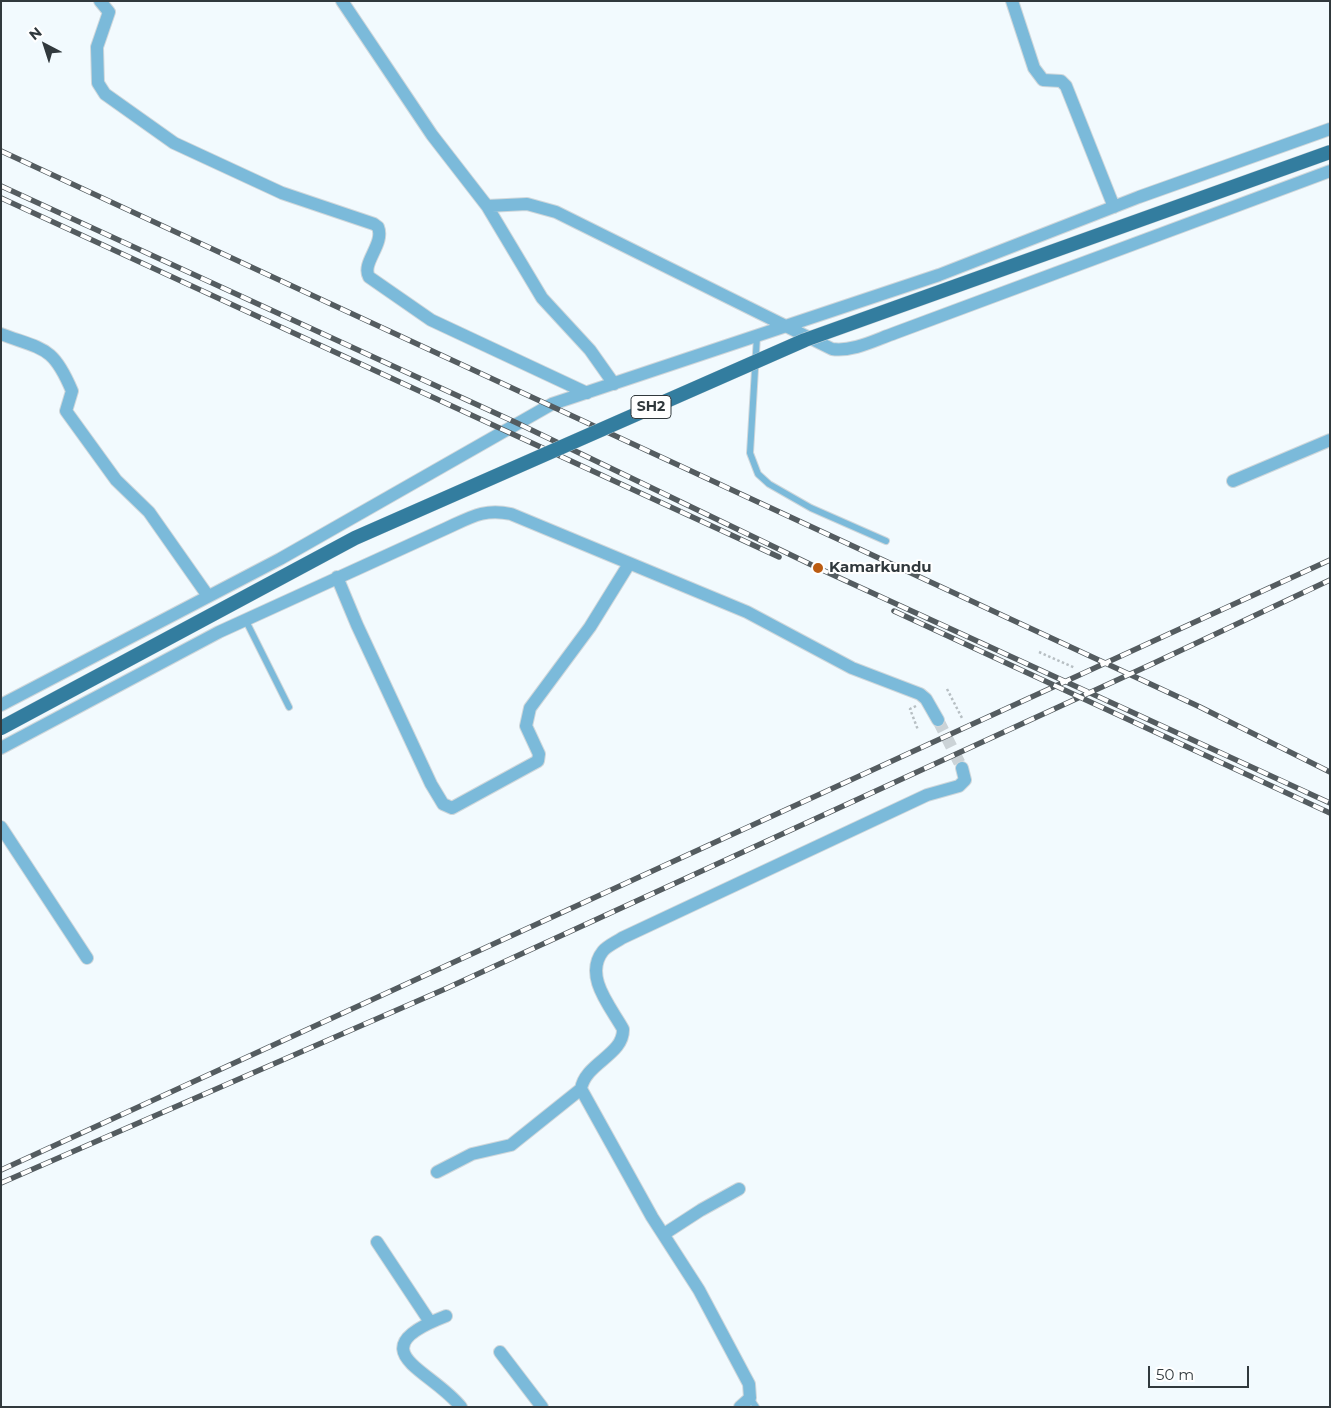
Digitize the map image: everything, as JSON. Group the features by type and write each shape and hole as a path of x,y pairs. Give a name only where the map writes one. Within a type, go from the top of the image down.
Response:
{"main road":[{"name":"SH2","path":"1,728 355,538 788,348 1330,152"}],"street":[{"path":"100,1 110,12 97,47 98,83 105,94 161,136 174,143 282,193 374,224 378,227 380,236 367,269 369,277 431,320 587,393"},
{"path":"342,1 432,136 487,206 542,298 590,350 614,384"},
{"path":"1012,1 1037,74 1043,80 1061,81 1066,86 1114,207"},
{"path":"1,705 75,668 280,559 517,422 552,404 939,275 1114,207 1330,129"},
{"path":"487,206 527,204 556,212 832,349 850,349 1330,171"},
{"path":"1,334 45,351 58,362 72,391 66,411 116,480 149,512 208,596"},
{"path":"1233,481 1330,440"},
{"path":"1,748 245,620 482,513 496,511 511,514 747,612 852,668 920,694 926,699 938,720"},
{"path":"337,577 431,784 443,804 452,808 538,761 539,754 526,726 530,708 590,627 629,564"},
{"path":"436,1172 472,1154 511,1145 580,1089 586,1075 619,1044 624,1037 623,1029 598,985 594,973 596,961 604,950 622,938 918,800 959,786 965,780 962,768"},
{"path":"1,826 87,958"},
{"path":"580,1089 652,1217 699,1290 749,1384 753,1402 740,1407"},
{"path":"664,1234 700,1210 739,1189"},
{"path":"377,1242 430,1322"},
{"path":"446,1316 430,1322 410,1334 402,1348 402,1353 409,1362 445,1390 462,1407"},
{"path":"500,1352 542,1407"}],"lane":[{"path":"757,336 750,452 758,474 768,484 811,508 886,541"},
{"path":"245,620 289,707"}],"path":[{"path":"1039,652 1075,668"},
{"path":"947,689 963,720"},
{"path":"918,730 910,709 919,704"}],"tunnel":[{"path":"938,720 962,768"}],"railway":[{"path":"1,151 1200,707 1330,772"},
{"path":"1,186 517,423 818,568 1330,803"},
{"path":"1,198 779,557"},
{"path":"1,1170 1330,560"},
{"path":"1,1183 445,989 1152,664 1330,580"},
{"path":"894,611 1330,813"}],"place":[{"name":"Kamarkundu","path":"818,568"}]}
